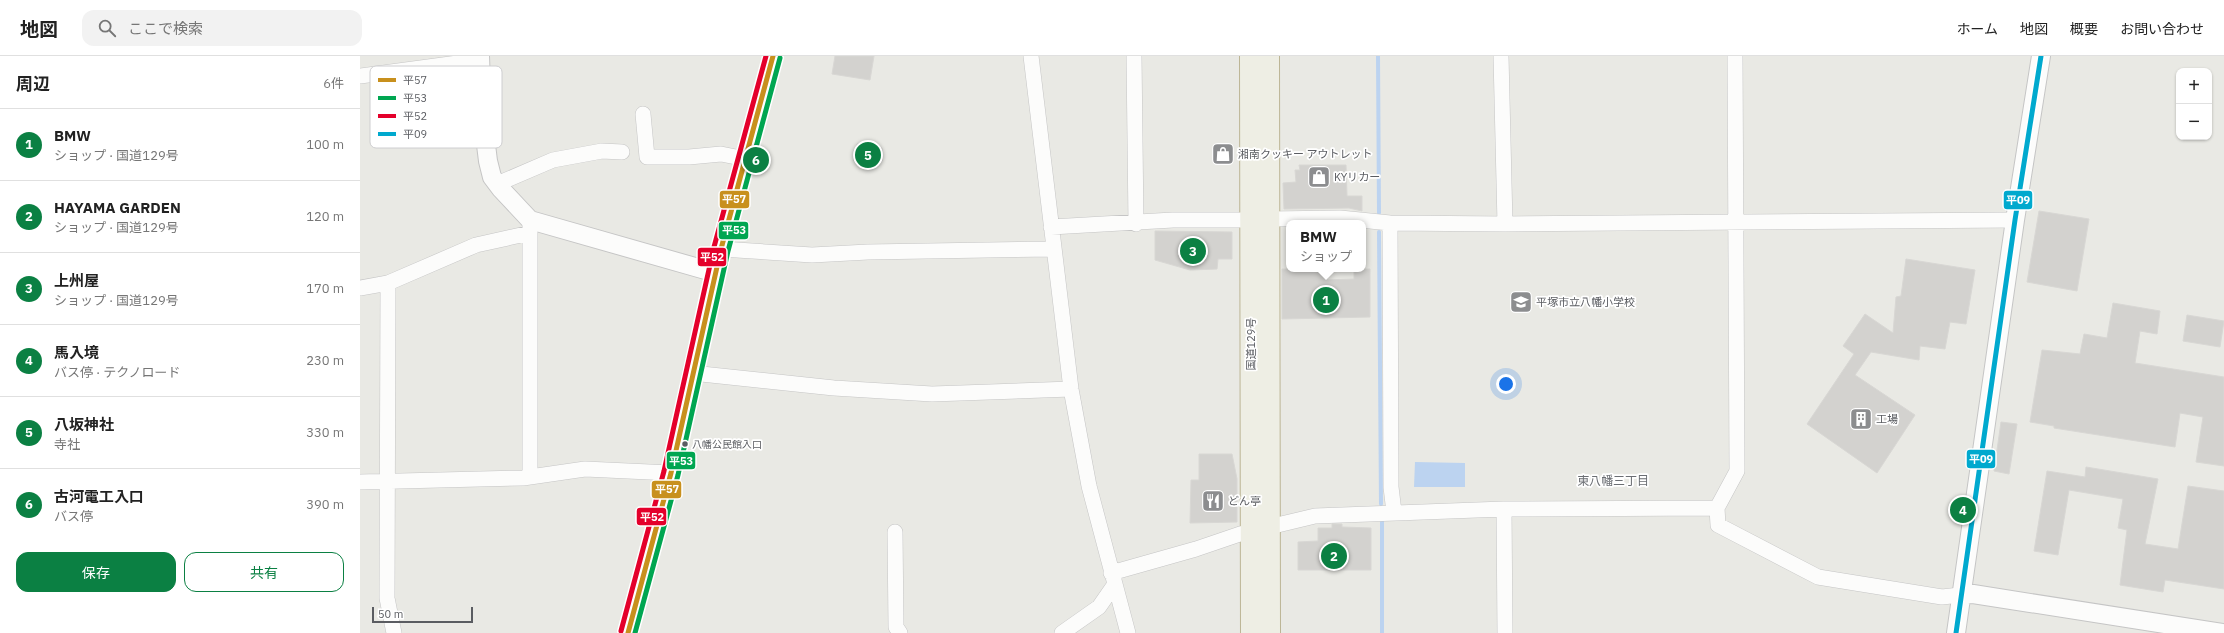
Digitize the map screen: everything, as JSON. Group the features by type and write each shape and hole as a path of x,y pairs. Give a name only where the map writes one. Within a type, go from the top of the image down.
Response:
{"highway":[{"name":"国道129号","path":"1251,56 1258,220 1260,529 1269,633"},
{"name":"国道129号","path":"1258,220 1268,56"},
{"name":"国道129号","path":"1252,633 1260,529"}],"street":[{"path":"628,633 671,473 692,373 721,250 773,56"},
{"path":"1030,56 1071,389 1089,486 1128,633"},
{"path":"1134,56 1136,224"},
{"path":"1501,56 1505,224"},
{"path":"1735,56 1737,471 1717,508 1718,525 1818,577 1942,597 1973,594 2222,633"},
{"path":"1956,633 1960,596 2041,56"},
{"path":"427,66 480,58"},
{"path":"360,76 370,74"},
{"path":"643,114 647,157 689,157 721,154 746,159"},
{"path":"486,148 492,177 530,226 530,477"},
{"path":"497,184 553,160 602,151 622,152"},
{"path":"1051,227 1136,224 1173,220 1340,218 1360,220"},
{"path":"1366,221 1390,223 1505,224 2016,220"},
{"path":"1390,223 1390,486 1394,512"},
{"path":"360,288 388,283 476,245 530,226 716,273"},
{"path":"721,250 812,255 868,252 1053,249"},
{"path":"388,283 387,598 394,633"},
{"path":"692,373 834,388 932,394 1071,389"},
{"path":"360,482 530,477 585,469 671,473"},
{"path":"1062,633 1099,607 1113,578 1260,529 1315,516 1504,509 1717,508"},
{"path":"1504,509 1505,633"},
{"path":"895,532 896,627 900,633"}],"water":[{"path":"1415,462 1465,463 1465,487 1414,487"}],"building":[{"path":"835,56 874,56 870,80 832,74"},
{"path":"857,144 876,144 876,148 882,148 882,161 876,161 876,164 857,164 857,161 854,161 854,150 857,150"},
{"path":"1299,165 1346,165 1347,196 1362,196 1362,211 1349,208 1284,209 1283,183 1296,182 1295,170 1300,170"},
{"path":"2039,211 2089,219 2077,291 2027,282"},
{"path":"1155,231 1232,232 1232,259 1218,259 1217,269 1190,270 1155,260"},
{"path":"1906,259 1975,270 1966,324 1950,322 1945,349 1920,346 1919,360 1871,352 1855,375 1915,415 1877,473 1807,424 1854,354 1843,346 1865,314 1893,333 1896,297 1901,296"},
{"path":"1282,269 1286,269 1286,272 1327,272 1327,280 1354,279 1354,272 1366,272 1366,269 1370,269 1370,317 1282,319"},
{"path":"2113,303 2160,311 2157,334 2140,331 2135,363 2224,377 2224,466 2196,462 2203,417 2180,413 2175,447 2054,428 2054,426 2030,422 2042,350 2080,354 2084,334 2107,338"},
{"path":"2187,315 2224,321 2220,347 2183,341"},
{"path":"2001,422 2017,424 2009,474 1994,471"},
{"name":"どん亭","path":"1199,454 1232,454 1237,479 1237,522 1190,523 1191,480 1199,480"},
{"path":"2086,467 2158,479 2145,544 2178,549 2188,486 2224,491 2224,589 2165,580 2163,592 2120,585 2127,530 2118,528 2123,499 2069,490 2058,555 2034,551 2047,471 2085,477"},
{"path":"1332,524 1342,524 1342,527 1371,528 1371,570 1298,570 1298,542 1318,541 1318,528 1332,528"}],"waterway":[{"path":"1378,56 1379,213"},
{"path":"1379,232 1381,504"},
{"path":"1382,520 1382,633"}],"transit line":[{"name":"平52","path":"621,631 664,471 714,247 766,56"},
{"name":"平57","path":"628,633 671,473 721,249 773,56"},
{"name":"平09","path":"1956,633 2015,220 2041,56"},
{"name":"平53","path":"635,633 678,475 728,251 780,58"}],"place":[{"name":"湘南クッキー アウトレット","path":"1223,154"},
{"name":"八坂神社","path":"868,155"},
{"name":"古河電工入口","path":"756,160"},
{"name":"KYリカー","path":"1319,177"},
{"name":"上州屋","path":"1193,251"},
{"name":"BMW","path":"1326,300"},
{"name":"平塚市立八幡小学校","path":"1521,302"},
{"name":"工場","path":"1861,419"},
{"name":"八幡公民館入口","path":"685,444"},
{"name":"どん亭","path":"1213,501"},
{"name":"馬入境","path":"1963,510"},
{"name":"HAYAMA GARDEN","path":"1334,556"}],"district":[{"name":"東八幡三丁目","path":"1613,480"}]}
